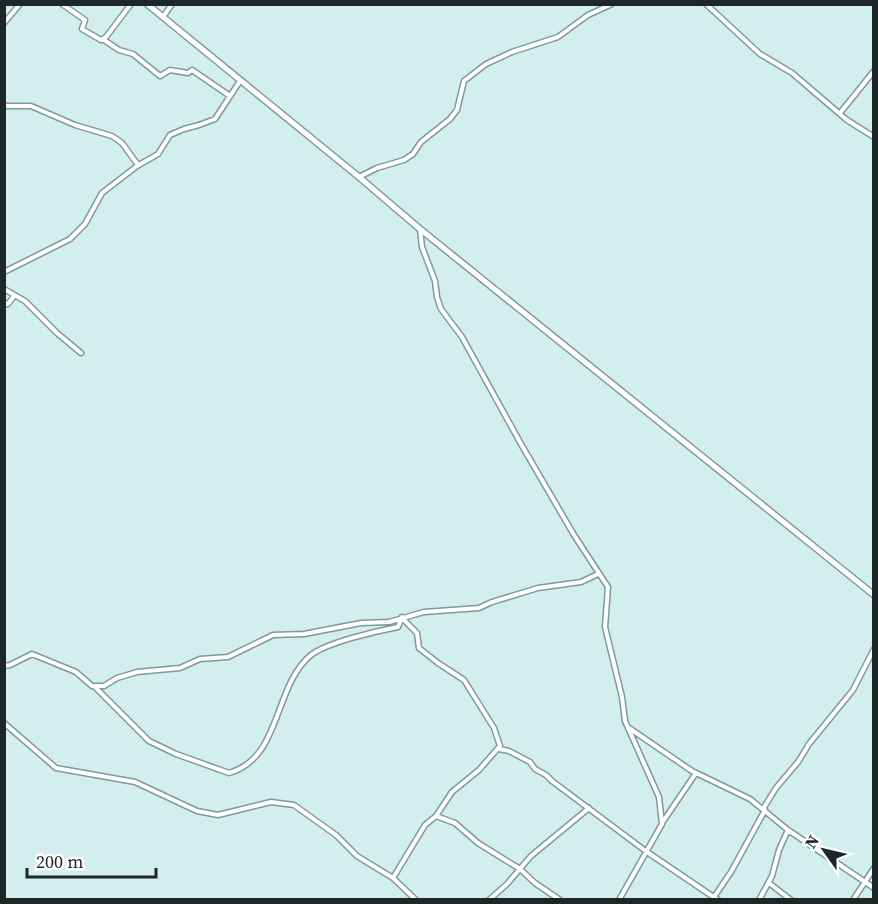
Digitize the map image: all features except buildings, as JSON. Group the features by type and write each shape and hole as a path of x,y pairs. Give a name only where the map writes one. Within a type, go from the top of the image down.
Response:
{"main road":[{"path":"147,4 420,229 873,595"}],"street":[{"path":"4,23 20,4"},
{"path":"62,4 84,20 83,30 120,50 133,54 160,76 170,70 188,73 192,70 230,96"},
{"path":"104,40 131,4"},
{"path":"163,17 172,4"},
{"path":"359,177 377,168 409,158 425,138 450,119 460,104 464,81 486,64 512,52 558,37 588,15 612,4"},
{"path":"706,4 752,48 792,74 873,137"},
{"path":"840,113 873,71"},
{"path":"4,272 70,239 88,220 98,197 138,165 158,154 173,134 214,118 240,81"},
{"path":"4,106 31,106 75,125 112,136 122,143 138,165"},
{"path":"420,229 422,247 435,281 441,309 462,337 521,444 608,587 606,630 622,697 625,721 659,797 662,824"},
{"path":"4,289 25,301 81,353"},
{"path":"4,304 8,304 14,296"},
{"path":"94,686 104,686 117,678 137,672 180,668 195,660 228,657 273,635 304,634 361,623 389,622 424,612 481,608 498,600 538,588 581,582 598,574"},
{"path":"4,666 32,654 76,672 94,686 149,741 176,754 229,773 244,767 266,743 293,678 312,655 356,637 398,627 402,618"},
{"path":"393,878 425,825 436,816 452,792 479,770 500,746 494,729 472,696 468,684 462,677 438,663 419,648 417,633 402,618"},
{"path":"498,749 509,751 530,762 535,770 546,775 647,852 716,898 776,788 853,690 873,649"},
{"path":"4,723 56,768 135,782 197,811 218,815 271,802 294,805 336,835 357,856 393,878 416,900"},
{"path":"628,727 696,772 750,799 788,830 873,888"},
{"path":"619,900 662,824 696,772"},
{"path":"489,900 507,884 531,856 589,808"},
{"path":"436,816 455,823 478,843 520,869 535,883 560,900"},
{"path":"759,900 769,883 788,830"},
{"path":"854,900 873,868"},
{"path":"769,883 791,900"}]}
